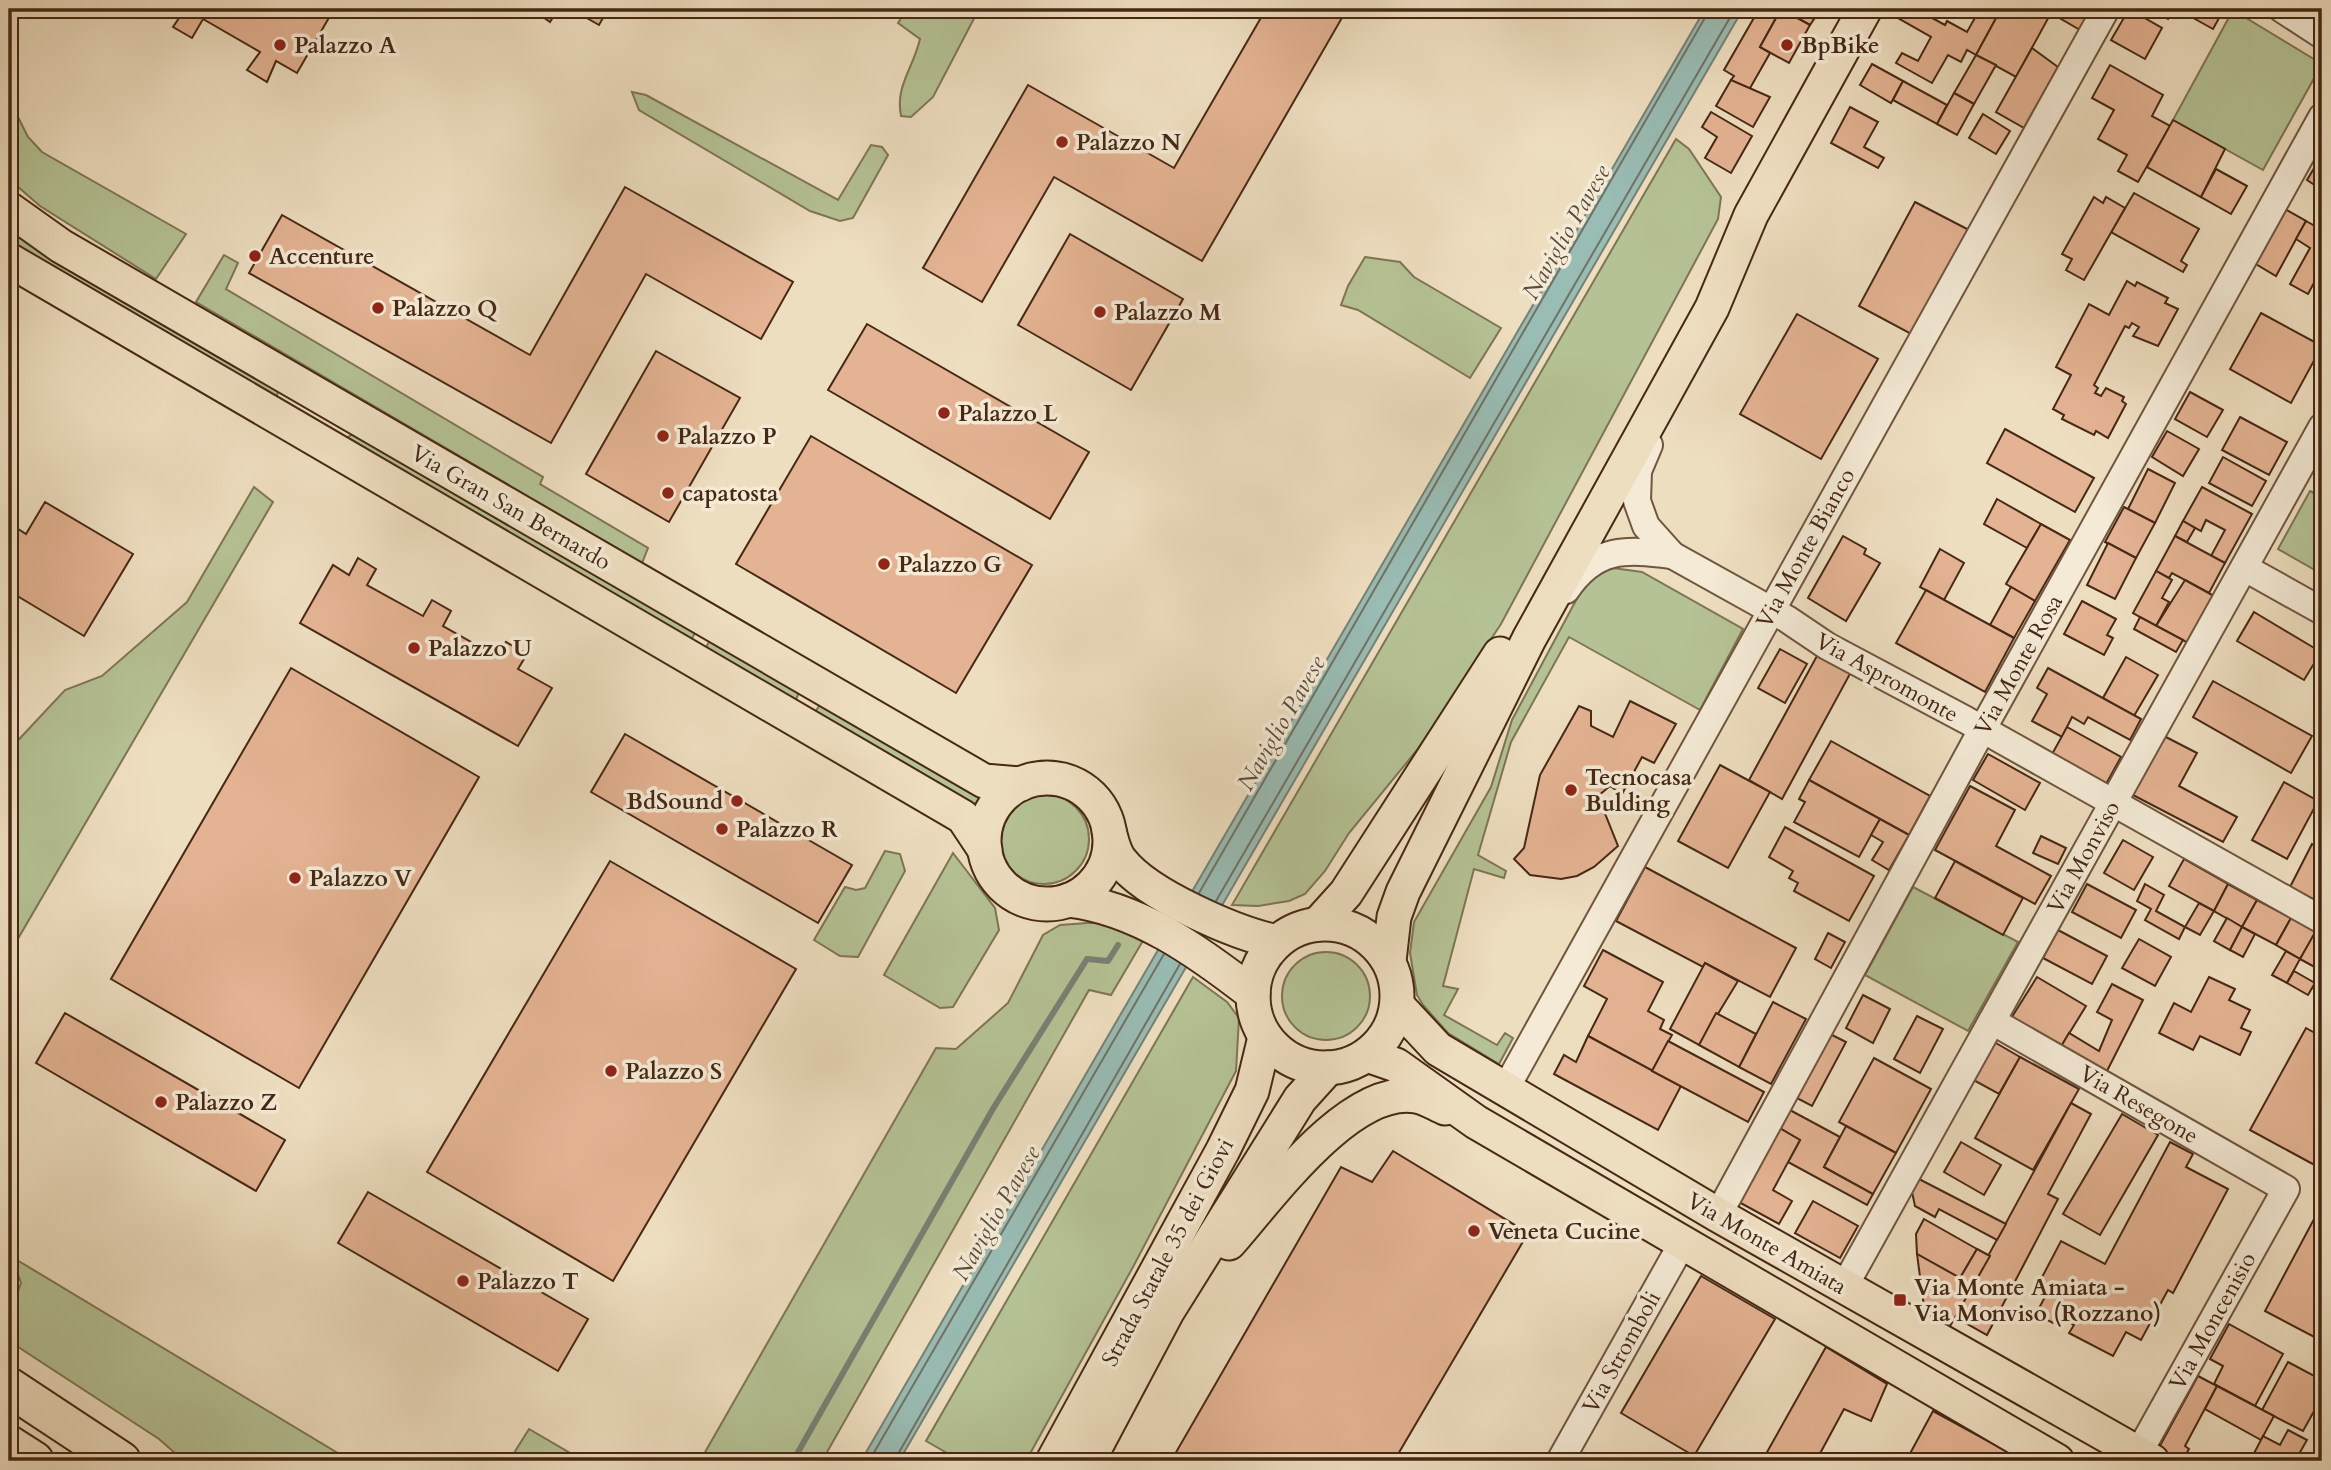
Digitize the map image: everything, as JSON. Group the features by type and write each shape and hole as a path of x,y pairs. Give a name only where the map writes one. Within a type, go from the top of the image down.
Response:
{"highway":[{"path":"9,1387 121,1461"},
{"path":"9,1445 34,1461"}],"main road":[{"path":"1389,961 1394,917 1403,892 1510,678 1712,308 1751,215 1865,9"},
{"name":"Via Gran San Bernardo","path":"9,209 61,246 984,781 1021,784"},
{"path":"1318,924 1346,893 1479,690 1706,278 1751,215"},
{"name":"Via Gran San Bernardo","path":"9,260 963,817 985,850"},
{"path":"1253,994 1213,963 1164,934 1109,907 1069,900 1039,904 1019,897 996,878 985,850 985,830 992,811 1005,795 1021,784 1049,779 1077,786 1098,805 1121,862 1149,886 1234,931 1277,942"},
{"path":"1069,900 1086,891 1104,869 1110,850 1109,831"},
{"path":"1318,924 1339,925 1359,932 1376,944 1389,961 1396,982 1397,1005 1392,1024 1382,1041 1367,1055 1349,1064 1328,1068 1293,1060 1265,1037 1258,1024 1253,994 1256,975 1264,957 1277,942 1289,933 1318,924"},
{"name":"Via Monte Amiata","path":"1397,1005 1438,1049 1718,1215 2145,1457"},
{"name":"Strada Statale 35 dei Giovi","path":"1053,1461 1223,1150 1252,1091 1265,1037"},
{"name":"Via Monte Amiata","path":"1367,1055 1396,1065 1476,1122 2045,1458"},
{"path":"1088,1461 1167,1312 1300,1099 1328,1068"},
{"path":"1167,1312 1336,1125 1379,1099 1416,1096 1476,1122"}],"street":[{"name":"Via Monte Bianco","path":"1506,1088 2106,9"},
{"path":"2282,9 2322,35"},
{"name":"Via Monte Rosa","path":"1718,1215 1982,730 2322,117"},
{"path":"1672,555 1646,526 1637,501 1638,471 1682,362"},
{"name":"Via Monviso","path":"1844,1287 2322,427"},
{"path":"1510,678 1533,651 1567,589 1581,570 1621,550 1672,555"},
{"name":"Via Aspromonte","path":"1672,555 1826,646 2322,920"},
{"path":"2245,568 2322,611"},
{"name":"Via Resegone","path":"1992,1021 2287,1189"},
{"name":"Via Moncenisio","path":"2145,1457 2287,1189"},
{"name":"Via Stromboli","path":"1560,1461 1683,1242"}],"green space":[{"path":"907,9 979,9 933,97 911,117 901,116 900,96 920,39 898,23"},
{"path":"2233,10 2322,64 2263,170 2173,120"},
{"path":"632,92 646,95 838,200 871,145 882,147 888,155 853,218 840,221 810,211 639,110"},
{"path":"9,99 28,137 42,152 186,234 156,279 40,206 9,179"},
{"path":"1676,139 1689,149 1721,197 1718,219 1501,624 1417,750 1349,833 1325,871 1305,894 1289,901 1258,906 1232,905"},
{"path":"9,219 279,388 276,399 9,247"},
{"path":"224,255 238,263 226,289 543,477 540,484 648,548 642,563 196,302"},
{"path":"1365,257 1400,262 1414,277 1501,328 1470,378 1358,310 1341,305 1348,286"},
{"path":"355,432 697,629 689,644 346,446 347,438"},
{"path":"254,487 273,502 9,954 9,750 65,690 102,676 187,602"},
{"path":"2310,491 2322,497 2322,574 2278,549"},
{"path":"1613,568 1642,572 1743,629 1700,710 1569,637 1511,742 1478,855 1506,871 1504,878 1474,869 1443,986 1458,989 1444,1015 1497,1045 1505,1033 1513,1038 1499,1064 1448,1033 1417,995 1410,953 1414,922 1491,787 1512,720 1582,589 1602,571"},
{"path":"712,637 800,690 795,702 703,652"},
{"path":"832,705 974,791 980,798 977,808 967,807 814,714 819,706"},
{"path":"1044,794 1061,797 1076,807 1086,822 1089,839 1086,856 1076,871 1061,881 1044,884 1027,881 1012,871 1002,856 999,839 1002,822 1012,807 1027,797"},
{"path":"885,851 900,854 905,871 858,957 840,956 814,940 845,887 856,890 865,888"},
{"path":"953,853 995,908 999,930 953,1007 940,1008 884,975"},
{"path":"1913,887 2018,942 1968,1031 1865,975"},
{"path":"1108,923 1144,939 1111,995 1089,990 822,1461 700,1461 936,1048 956,1049 1008,1003 1043,935 1060,925"},
{"path":"1326,952 1343,955 1357,965 1367,979 1370,996 1367,1013 1357,1027 1343,1037 1326,1040 1309,1037 1295,1027 1285,1013 1282,996 1285,979 1295,965 1309,955"},
{"path":"1193,977 1227,1002 1239,1018 1236,1071 1133,1267 1026,1461 961,1461 926,1441"},
{"path":"12,1257 351,1461 184,1461 159,1439 9,1341 9,1316 21,1283"},
{"path":"529,1429 570,1453 566,1461 509,1461"}],"water":[{"path":"1705,9 1743,9 899,1461 861,1461"}],"building":[{"name":"Palazzo A","path":"185,9 334,9 297,73 276,61 267,82 247,70 260,52 203,19 192,38 173,27"},
{"path":"532,9 558,9 550,22"},
{"path":"571,9 608,9 599,25"},
{"name":"Palazzo N","path":"1266,9 1347,9 1202,261 1054,177 982,302 923,268 1028,85 1174,168"},
{"path":"1759,9 1781,9 1760,47 1770,53 1749,90 1731,80 1734,76 1724,70"},
{"path":"1781,9 1795,9 1814,19 1810,25"},
{"path":"1781,9 1810,25 1789,63 1760,47"},
{"path":"1903,9 1916,9 1945,25 1947,21 1967,32 1980,9 2001,9 1976,55 1967,50 1961,62 1948,55 1932,83 1896,63 1902,53 1918,61 1931,37 1898,18"},
{"path":"2001,9 2042,9 2051,13 2016,77 1976,55"},
{"path":"2053,9 2092,9 2080,30 2051,13"},
{"path":"2129,9 2162,28 2145,59 2111,40"},
{"path":"2148,9 2173,9 2168,19"},
{"path":"2189,9 2224,9 2213,29 2186,14"},
{"path":"2032,48 2058,67 2024,128 1996,112"},
{"path":"1976,55 1996,65 1974,104 1954,93"},
{"path":"1872,64 1903,81 1891,103 1860,85"},
{"path":"2110,65 2163,95 2152,116 2170,126 2138,182 2118,171 2127,155 2098,139 2114,110 2092,98"},
{"path":"1731,80 1770,97 1753,127 1716,106"},
{"path":"1903,81 1947,105 1937,124 1893,100"},
{"path":"1954,93 1974,104 1957,135 1937,124"},
{"path":"1850,107 1878,122 1864,147 1884,158 1878,168 1831,143"},
{"path":"1711,112 1752,136 1731,173 1705,158 1717,137 1702,127"},
{"path":"1983,114 2010,131 1996,154 1969,138"},
{"path":"2173,120 2225,149 2201,197 2147,167"},
{"path":"2322,155 2322,190 2307,180"},
{"path":"2216,169 2247,186 2231,214 2201,197"},
{"name":"Palazzo Q","path":"625,187 793,282 761,339 646,274 551,443 249,273 282,215 530,355"},
{"path":"2134,193 2199,229 2181,261 2187,265 2183,272 2111,232"},
{"path":"2094,197 2103,203 2106,197 2125,208 2084,280 2066,270 2072,259 2062,254"},
{"path":"1915,202 1969,230 1913,335 1859,306"},
{"path":"2285,209 2306,221 2276,276 2254,263"},
{"path":"2306,221 2322,230 2322,268 2308,294 2290,284 2310,248 2296,239"},
{"name":"Palazzo M","path":"1070,234 1183,299 1131,390 1018,325"},
{"path":"2127,281 2135,286 2137,282 2168,298 2165,303 2178,309 2158,346 2133,336 2139,327 2132,323 2129,328 2125,326 2094,385 2098,388 2095,393 2101,396 2106,388 2124,397 2122,401 2126,404 2108,438 2096,431 2094,435 2062,419 2064,415 2053,409 2071,375 2056,367 2089,304 2109,315"},
{"path":"2261,313 2322,346 2291,403 2230,369"},
{"path":"1797,314 1878,359 1821,459 1740,414"},
{"name":"Palazzo L","path":"867,324 1089,452 1050,519 828,390"},
{"name":"Palazzo P","path":"656,351 740,398 669,522 586,474"},
{"path":"2190,392 2223,410 2207,437 2175,419"},
{"path":"2240,417 2287,442 2269,475 2222,450"},
{"path":"2005,429 2094,478 2075,512 1987,463"},
{"path":"2167,431 2199,449 2183,476 2152,457"},
{"name":"Palazzo G","path":"811,436 1032,565 956,693 736,564"},
{"path":"2223,457 2266,481 2252,506 2209,483"},
{"path":"2148,469 2175,483 2155,523 2128,509"},
{"path":"2202,487 2252,514 2225,563 2211,556 2225,530 2206,520 2201,531 2183,521"},
{"path":"1997,499 2041,524 2027,548 1984,524"},
{"path":"45,502 133,554 84,636 9,591 9,523 26,534"},
{"path":"2124,507 2155,523 2136,558 2105,542"},
{"path":"2183,521 2195,528 2187,542 2175,536"},
{"path":"2041,524 2070,540 2035,601 2006,584"},
{"path":"1843,536 1866,549 1864,554 1880,563 1846,621 1808,598"},
{"path":"2175,536 2225,563 2209,593 2172,573 2169,578 2156,571"},
{"path":"2108,543 2136,558 2115,599 2087,585"},
{"path":"1940,549 1964,563 1944,600 1920,587"},
{"name":"Palazzo U","path":"358,558 376,569 367,585 423,616 432,600 451,611 443,626 498,657 506,642 527,654 518,669 552,688 518,746 300,623 333,565 349,575"},
{"path":"2156,571 2172,580 2162,598 2169,602 2156,626 2133,613"},
{"path":"2185,580 2214,596 2188,643 2156,626"},
{"path":"2011,587 2035,601 2014,638 1990,625"},
{"path":"1926,590 2014,638 1985,692 1896,643"},
{"path":"2082,601 2116,619 2107,635 2113,638 2104,655 2064,634"},
{"path":"2254,612 2321,652 2304,680 2237,641"},
{"path":"2140,617 2183,640 2176,652 2134,629"},
{"path":"1780,649 1807,664 1785,703 1758,688"},
{"path":"1818,654 1851,672 1782,799 1749,780"},
{"path":"2126,657 2158,675 2134,716 2103,698"},
{"name":"Palazzo V","path":"291,668 479,777 299,1088 111,979"},
{"path":"2048,668 2141,719 2130,740 2088,717 2084,724 2072,717 2062,737 2032,721 2047,694 2037,688"},
{"path":"2213,681 2312,736 2291,773 2193,717"},
{"name":"Tecnocasa Bulding","path":"1630,701 1676,724 1654,763 1642,757 1622,794 1610,786 1598,796 1618,846 1594,867 1577,876 1561,879 1530,875 1514,859 1524,848 1540,775 1579,706 1591,711 1591,726 1613,737"},
{"path":"2067,727 2121,757 2105,786 2051,756"},
{"name":"Palazzo R","path":"625,734 852,865 818,923 591,792"},
{"path":"2162,735 2197,753 2179,786 2237,817 2223,842 2131,794"},
{"path":"1831,741 1930,796 1909,835 1809,780"},
{"path":"1988,754 2040,783 2025,810 1973,780"},
{"path":"1720,765 1770,792 1728,868 1678,841"},
{"path":"1809,780 1880,819 1859,857 1794,822 1805,802 1799,799"},
{"path":"2284,782 2318,801 2287,859 2252,840"},
{"path":"1970,786 2015,810 1996,846 2051,876 2035,904 1935,850"},
{"path":"1880,819 1909,835 1889,870 1872,860 1883,842 1871,835"},
{"path":"1785,827 1874,876 1849,921 1794,891 1798,883 1789,878 1793,871 1769,857"},
{"path":"2041,836 2066,848 2058,864 2033,853"},
{"path":"2123,840 2153,857 2134,890 2104,873"},
{"path":"2312,844 2322,850 2320,903 2290,887"},
{"path":"2184,859 2228,884 2214,911 2169,886"},
{"name":"Palazzo S","path":"610,861 796,969 613,1281 427,1172"},
{"path":"1955,861 2023,898 2003,935 1935,898"},
{"path":"1645,867 1796,948 1770,997 1705,963 1703,967 1616,921"},
{"path":"2087,884 2136,910 2121,938 2072,912"},
{"path":"2145,884 2164,895 2156,911 2185,927 2179,939 2145,920 2151,909 2137,901"},
{"path":"2228,884 2257,900 2242,927 2214,911"},
{"path":"2257,900 2291,918 2276,945 2242,927"},
{"path":"2199,903 2214,911 2200,935 2185,927"},
{"path":"2227,918 2242,927 2230,950 2214,941"},
{"path":"2291,918 2316,932 2300,959 2276,945"},
{"path":"2242,927 2255,934 2243,957 2230,950"},
{"path":"2318,927 2322,929 2322,971 2300,959"},
{"path":"2058,930 2107,956 2092,984 2043,958"},
{"path":"1828,933 1845,942 1831,968 1815,959"},
{"path":"2139,939 2171,957 2155,986 2122,968"},
{"path":"1603,950 1663,982 1648,1011 1664,1020 1660,1029 1672,1035 1652,1071 1588,1036 1607,999 1584,986"},
{"path":"2286,951 2300,959 2287,983 2272,975"},
{"path":"1705,963 1738,981 1699,1045 1670,1029"},
{"path":"2294,971 2315,983 2308,995 2287,983"},
{"path":"2037,977 2086,1006 2059,1050 2010,1020"},
{"path":"2209,977 2235,989 2229,1000 2250,1010 2241,1028 2251,1032 2240,1055 2200,1036 2193,1050 2159,1033 2174,1003 2191,1012"},
{"path":"2112,984 2143,1000 2107,1071 2059,1050 2069,1033 2099,1051 2112,1020 2097,1012"},
{"path":"1863,995 1890,1009 1873,1043 1846,1028"},
{"path":"1773,1002 1806,1019 1771,1084 1739,1067"},
{"name":"Palazzo Z","path":"65,1013 285,1140 256,1191 36,1063"},
{"path":"1716,1013 1756,1034 1739,1067 1699,1045"},
{"path":"1917,1016 1943,1029 1920,1073 1894,1059"},
{"path":"2306,1028 2322,1037 2322,1169 2250,1130"},
{"path":"1830,1034 1846,1042 1812,1106 1795,1097"},
{"path":"1588,1036 1681,1086 1658,1130 1554,1074 1564,1055 1576,1062"},
{"path":"1989,1039 2020,1057 1999,1094 1968,1077"},
{"path":"1668,1041 1764,1092 1748,1122 1652,1071"},
{"path":"2020,1057 2079,1089 2033,1170 1975,1138"},
{"path":"1874,1058 1931,1089 1896,1153 1839,1122"},
{"path":"2071,1103 2091,1114 2048,1194 2058,1199 1987,1335 1955,1317"},
{"path":"1788,1109 1840,1137 1824,1167 1873,1194 1867,1205 1788,1162 1800,1140 1778,1127"},
{"path":"2122,1114 2158,1135 2100,1235 2063,1214"},
{"path":"1846,1126 1896,1153 1873,1194 1824,1167"},
{"path":"1778,1127 1800,1140 1773,1190 1792,1201 1779,1224 1737,1201"},
{"path":"1961,1142 2001,1165 1984,1195 1944,1172"},
{"path":"2170,1142 2193,1154 2186,1167 2228,1189 2173,1293 2168,1290 2141,1340 2126,1332 2113,1356 2069,1333 2074,1325 2057,1316 2053,1323 2036,1314 2049,1289 2039,1283 2061,1241 2105,1264"},
{"path":"1393,1151 1528,1233 1394,1461 1171,1461 1341,1167 1372,1182"},
{"path":"1919,1179 2006,1224 1997,1240 1939,1209 1935,1217 1915,1206 1912,1192"},
{"name":"Palazzo T","path":"368,1192 588,1319 558,1371 338,1243"},
{"path":"1813,1201 1858,1226 1840,1258 1795,1233"},
{"path":"1924,1219 1977,1249 1960,1278 1917,1254 1916,1234"},
{"path":"2314,1219 2322,1223 2322,1341 2265,1311"},
{"path":"1977,1249 1990,1256 1949,1328 1925,1314 1917,1254 1960,1278"},
{"path":"1701,1276 1775,1319 1694,1456 1621,1413"},
{"path":"2229,1324 2283,1354 2255,1406 2214,1384 2223,1366 2210,1359"},
{"path":"1826,1347 1887,1384 1871,1421 1844,1409 1816,1461 1762,1461"},
{"path":"2288,1362 2322,1380 2322,1419 2313,1413 2303,1431 2262,1410"},
{"path":"2198,1376 2217,1386 2185,1446 2189,1449 2182,1461 2171,1461 2156,1453"},
{"path":"2217,1386 2274,1416 2261,1440 2205,1409"},
{"path":"1933,1411 2012,1454 2008,1461 1906,1461"},
{"path":"2288,1430 2307,1440 2295,1461 2250,1461 2263,1436 2280,1445"}],"waterway":[{"path":"793,1461 994,1107 1087,959 1108,961 1118,945"}],"place":[{"name":"Palazzo A","path":"280,45"},
{"name":"BpBike","path":"1787,45"},
{"name":"Palazzo N","path":"1062,142"},
{"name":"Accenture","path":"255,256"},
{"name":"Palazzo Q","path":"378,308"},
{"name":"Palazzo M","path":"1100,312"},
{"name":"Palazzo L","path":"944,413"},
{"name":"Palazzo P","path":"663,436"},
{"name":"capatosta","path":"668,493"},
{"name":"Palazzo G","path":"884,564"},
{"name":"Palazzo U","path":"414,648"},
{"name":"Tecnocasa Bulding","path":"1571,790"},
{"name":"BdSound","path":"737,801"},
{"name":"Palazzo R","path":"722,829"},
{"name":"Palazzo V","path":"295,878"},
{"name":"Palazzo S","path":"611,1071"},
{"name":"Palazzo Z","path":"161,1102"},
{"name":"Veneta Cucine","path":"1474,1231"},
{"name":"Palazzo T","path":"463,1281"},
{"name":"Via Monte Amiata - Via Monviso (Rozzano)","path":"1900,1300"}],"water label":[{"name":"Naviglio Pavese","path":"1566,232"},
{"name":"Naviglio Pavese","path":"1281,723"},
{"name":"Naviglio Pavese","path":"996,1213"}]}
